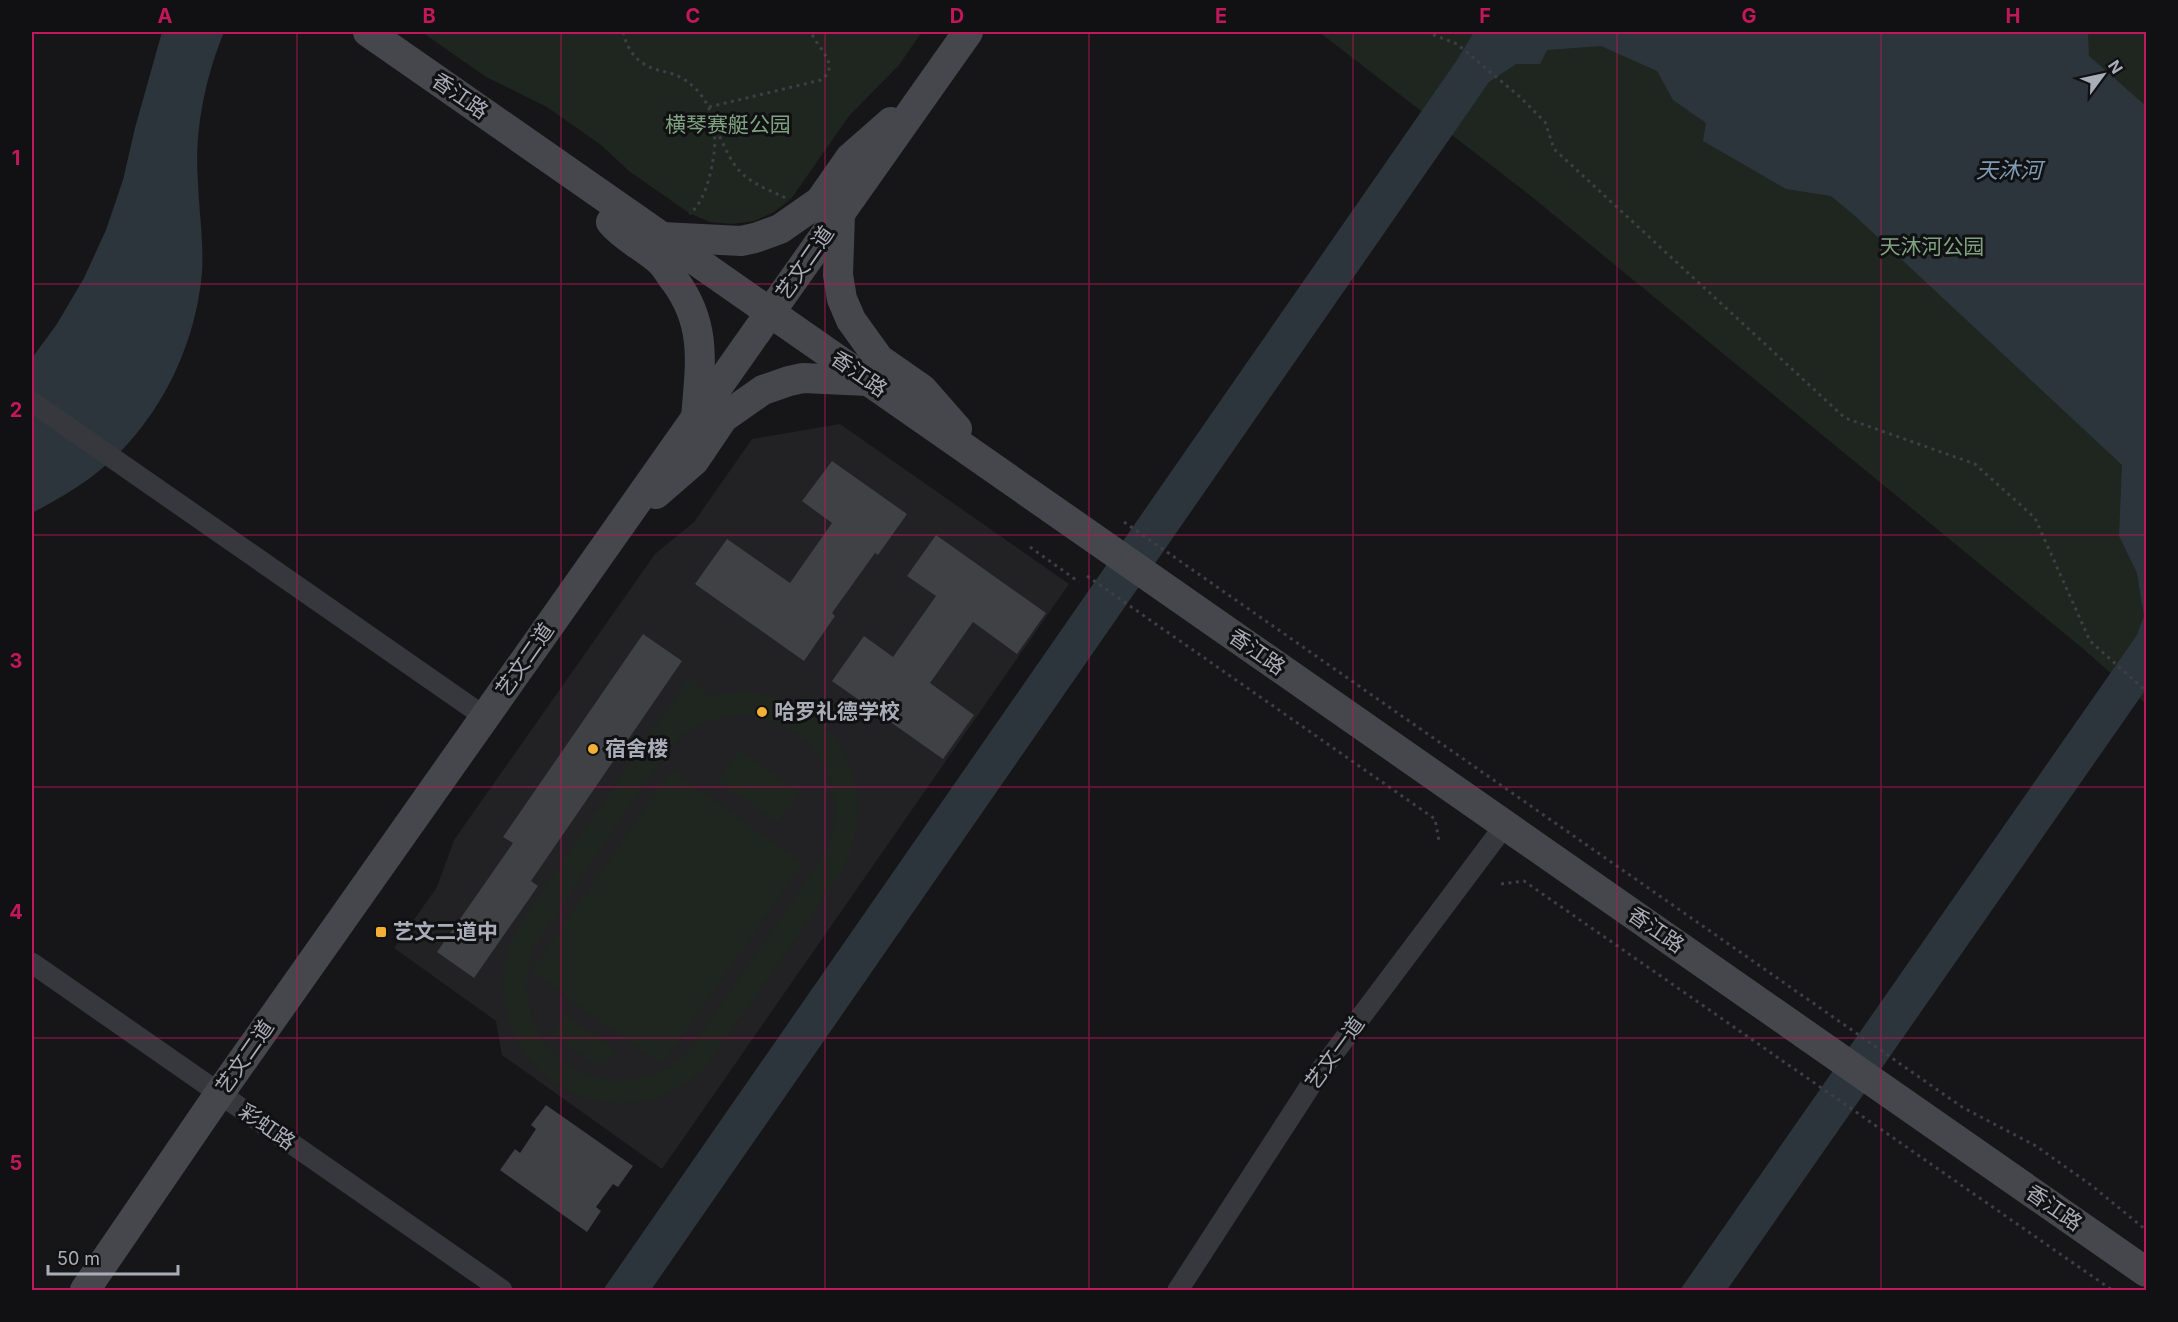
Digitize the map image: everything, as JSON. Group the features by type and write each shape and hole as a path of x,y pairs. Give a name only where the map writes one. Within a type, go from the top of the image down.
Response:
{"main road":[{"name":"香江路","path":"368,32 2146,1272"},
{"name":"艺文二道","path":"85,1290 219,1094 968,32"},
{"path":"662,237 741,241 780,229 820,201 850,158 927,90"},
{"path":"568,171 619,232 662,263 689,304 698,329 700,344 696,418"},
{"path":"840,213 837,263 839,287 846,310 857,331 879,359 922,389 989,465"},
{"path":"618,528 694,461 723,418 751,397 776,385 803,378 869,381"}],"street":[{"path":"32,402 485,717"},
{"name":"艺文一道","path":"1178,1290 1318,1074 1506,825"},
{"name":"彩虹路","path":"32,963 502,1290"}],"path":[{"path":"623,32 630,51 638,60 647,66 668,72 688,82 696,89 709,107 715,128 741,173 795,202"},
{"path":"709,107 815,82 826,77 829,72 829,61 811,32"},
{"path":"1426,32 1457,44 1520,97 1545,122 1554,149 1845,418 1975,464 2035,518 2090,641 2146,691"},
{"path":"686,218 696,209 708,183 714,154 715,128"},
{"path":"1124,522 1962,1107 2036,1146 2091,1185 2146,1230"},
{"path":"1030,547 1079,582"},
{"path":"1087,576 1435,819 1439,841"},
{"path":"1501,884 1524,880 2112,1290"}],"shaded area":[{"name":"哈罗礼德学校","path":"840,424 1069,584 662,1169 502,1055 496,1021 394,948 437,887 454,840 655,554 694,522 752,439"}],"green space":[{"name":"横琴赛艇公园","path":"422,32 922,32 899,65 849,116 791,199 774,212 754,221 732,224 710,222 689,213 629,171 601,145 547,107 486,77"},
{"name":"天沐河公园","path":"1319,32 2146,32 2146,704 2081,647 1532,197"},
{"path":"689,678 708,691 704,697 745,692 781,699 811,715 835,739 851,768 858,803 854,839 839,877 705,1068 688,1082 669,1093 655,1099 625,1104 596,1101 570,1092 546,1077 527,1057 513,1033 505,1005 503,975 510,946 523,919","holes":["744,715 769,720 791,730 808,744 822,761 831,780 835,802 834,826 827,851 688,1052 657,1073 625,1080 594,1077 567,1064 545,1042 531,1015 527,982 535,945 673,743 698,726 724,717"]},
{"path":"740,750 800,792 778,823 718,781"},
{"path":"672,770 803,863 662,1065 531,971"},
{"path":"566,1015 615,1050 602,1069 553,1034"}],"water":[{"path":"162,32 224,32 206,86 199,125 197,163 202,273 191,332 167,388 134,437 90,478 32,513 32,358 57,324 84,278 106,230 123,180"},
{"name":"天沐河","path":"1474,32 2088,32 2089,56 2146,106 2146,689 1727,1290 1680,1290 2137,635 2144,616 2137,573 2119,536 2122,465 1831,196 1786,189 1703,141 1706,123 1673,100 1657,71 1601,46 1547,50 1540,64 1516,64 1489,82 651,1290 603,1290 1457,60"}],"building":[{"path":"832,461 907,514 878,555 875,553 832,613 835,616 804,661 695,584 727,539 790,583 832,523 802,501"},
{"path":"936,535 1046,613 1017,654 973,622 930,683 974,715 943,759 832,681 864,636 893,657 936,596 907,576"},
{"name":"宿舍楼","path":"643,634 682,661 531,881 538,886 474,978 437,952 513,843 503,837"},
{"path":"546,1105 633,1166 618,1187 613,1184 596,1207 601,1211 587,1232 500,1170 515,1149 520,1153 536,1129 531,1125"}],"place":[{"name":"哈罗礼德学校","path":"762,712"},
{"name":"宿舍楼","path":"593,749"},
{"name":"艺文二道中","path":"381,932"}]}
